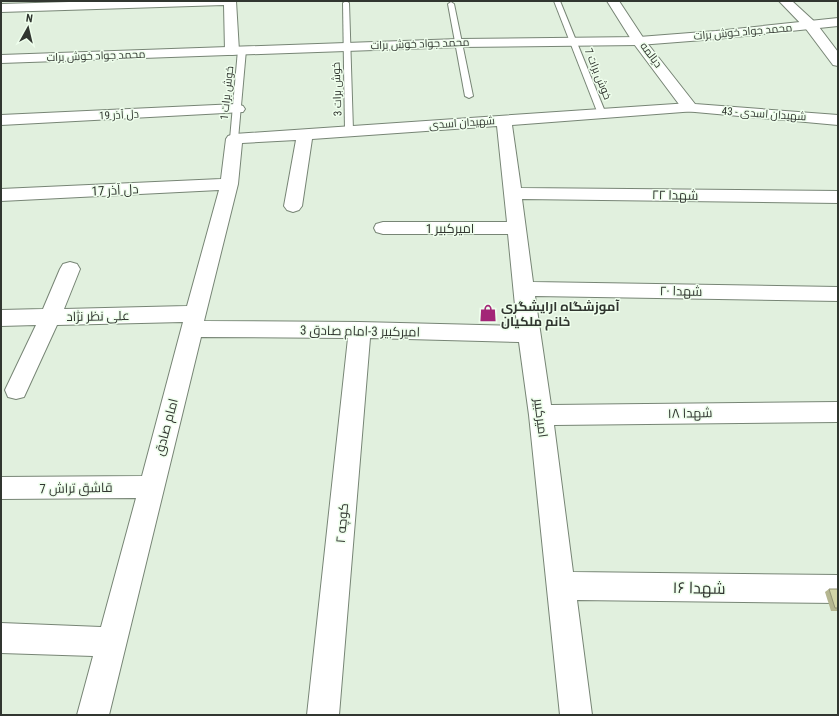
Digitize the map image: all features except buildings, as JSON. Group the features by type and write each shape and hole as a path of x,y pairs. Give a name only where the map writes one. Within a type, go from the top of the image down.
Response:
{"street":[{"path":"1,8 79,4 230,1 237,50"},
{"name":"دیالمه","path":"614,1 639,41 690,108"},
{"path":"785,1 811,26 838,62"},
{"name":"محمد جواد خوش برات","path":"1,59 459,43 639,41 811,26 838,22"},
{"name":"شهیدان اسدی","path":"234,138 690,108"},
{"name":"شهیدان اسدی - 43","path":"690,108 838,120"},
{"name":"دل آذر 19","path":"1,120 237,109"},
{"name":"امیرکبیر","path":"504,121 541,415 576,715"},
{"path":"293,206 305,134"},
{"name":"امام صادق","path":"93,715 150,487 229,184 234,138"},
{"name":"دل آذر 17","path":"1,195 229,184"},
{"name":"شهدا ۲۲","path":"513,193 838,197"},
{"name":"امیرکبیر 1","path":"383,228 517,228"},
{"path":"16,390 50,317 70,268"},
{"name":"شهدا ۲۰","path":"524,289 838,294"},
{"name":"علی نظر نژاد","path":"1,318 50,317 193,322"},
{"name":"امیرکبیر 3-امام صادق 3","path":"193,322 360,330 530,334"},
{"name":"کوچه ۲","path":"324,715 360,330"},
{"name":"شهدا ۱۸","path":"541,415 838,412"},
{"name":"قاشق تراش 7","path":"1,488 150,487"},
{"name":"شهدا ۱۶","path":"561,586 838,589"},
{"path":"1,638 111,642"}],"lane":[{"name":"خوش برات 7","path":"557,1 602,114"},
{"name":"خوش برات 3","path":"346,3 349,131"},
{"path":"451,4 469,96"},
{"name":"خوش برات 1","path":"234,138 237,109 237,50"}],"place":[{"name":"آموزشگاه ارایشگری خانم ملکیان","path":"488,313"}]}
